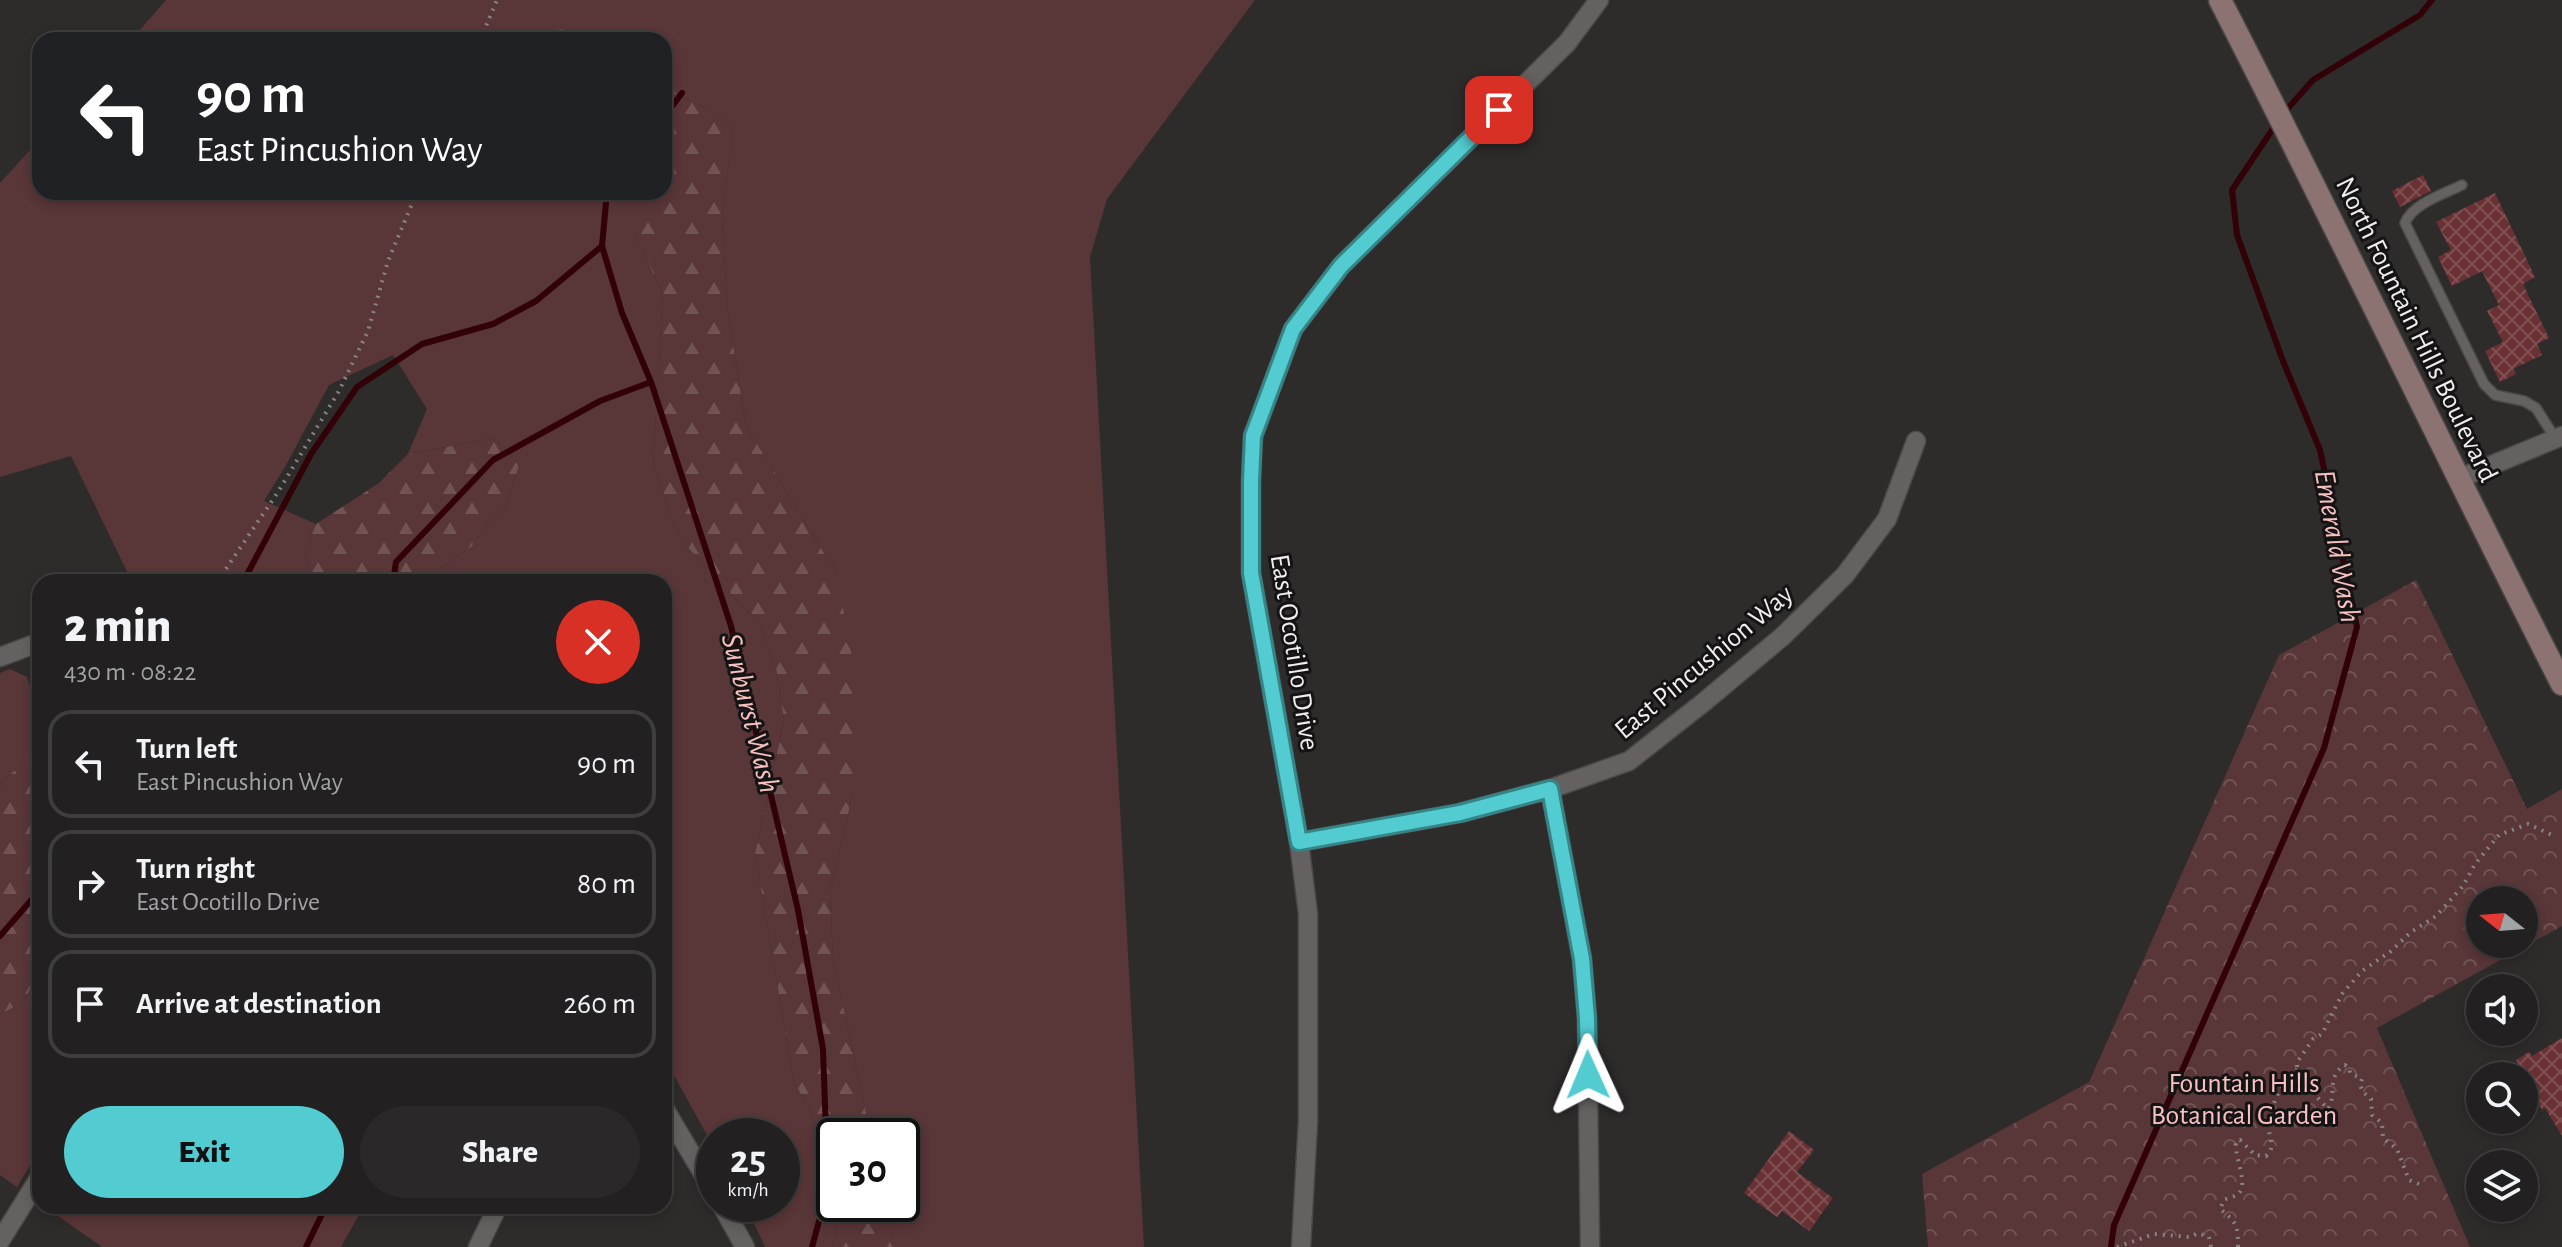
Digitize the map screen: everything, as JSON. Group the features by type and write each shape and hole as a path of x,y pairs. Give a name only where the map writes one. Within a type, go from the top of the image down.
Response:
{"main road":[{"name":"North Fountain Hills Boulevard","path":"2220,0 2325,204 2458,479 2562,684"}],"street":[{"name":"East Ocotillo Drive","path":"1301,1247 1308,1121 1308,914 1299,842 1251,573 1253,436 1293,329 1341,266 1567,43 1599,0"},
{"path":"2458,479 2559,437"},
{"name":"East Pincushion Way","path":"1299,842 1460,813 1550,789 1629,761 1783,636 1845,575 1887,519 1916,441"},
{"path":"0,657 32,648"},
{"path":"1550,789 1582,959 1586,1003 1590,1247"},
{"path":"672,1121 696,1162"},
{"path":"0,1241 32,1190"},
{"path":"478,1247 494,1214"},
{"path":"731,1222 745,1247"}],"lane":[{"path":"2462,185 2415,210 2406,217 2405,223 2484,384 2495,395 2524,401 2536,408 2559,437"}],"path":[{"path":"483,32 497,0"},
{"path":"222,574 278,492 339,391 368,331 388,261 414,200"},
{"path":"2419,1184 2409,1180 2397,1149 2383,1138 2382,1123 2372,1115 2371,1099 2360,1085 2362,1079 2350,1073 2345,1065 2338,1069 2332,1080 2332,1104 2328,1109 2311,1093 2297,1069 2297,1062 2313,1039 2322,1034 2342,994 2362,971 2436,916 2463,886 2475,864 2499,835 2528,824 2552,835"},
{"path":"2238,1247 2238,1228 2220,1209 2224,1200 2237,1194 2244,1183 2238,1166 2236,1142 2240,1140 2255,1155 2266,1156 2270,1152 2269,1126 2273,1101 2286,1079 2297,1069"},
{"path":"2117,1247 2154,1234 2190,1237 2198,1233 2209,1237 2211,1247"}],"green space":[{"path":"166,0 1255,0 1107,199 1090,257 1144,1247 893,1247 888,1222 920,1222 920,1118 867,1118 833,959 830,894 853,792 837,574 746,426 728,312 722,220 733,125 672,91 672,32 567,32 562,29 549,32 138,32"},
{"path":"672,91 733,125 722,220 728,312 746,426 837,574 852,658 853,792 830,894 833,959 867,1118 816,1118 816,1136 810,1109 794,1083 755,854 784,720 776,668 760,625 680,539 653,465 663,294 636,237 639,200 672,200"},
{"path":"32,148 32,200 641,200 636,237 663,294 653,465 680,539 760,625 776,668 784,719 755,854 794,1083 810,1109 816,1136 816,1222 835,1222 837,1230 832,1247 765,1247 753,1222 800,1222 800,1118 698,1118 672,1072 672,574 431,574 471,547 508,501 519,465 495,438 408,454 427,409 393,355 329,385 264,501 316,524 305,551 310,574 128,574 71,456 0,477 0,183"},
{"path":"495,438 519,465 508,501 471,547 431,574 310,574 305,551 316,524 379,483 408,454"},
{"name":"Fountain Hills Botanical Garden","path":"2416,580 2527,809 2562,789 2562,926 2538,939 2538,886 2466,886 2466,958 2504,958 2475,974 2466,974 2466,979 2377,1028 2470,1247 1928,1247 1922,1174 2089,1082 2279,655"},
{"path":"10,669 27,677 32,692 32,754 2,782 0,788 0,673"},
{"path":"32,754 32,986 23,1003 0,1014 0,788 2,782"},
{"path":"32,986 32,1162 17,1187 0,1175 0,1014 23,1003"},
{"path":"55,1214 360,1214 341,1247 102,1247"},
{"path":"835,1222 888,1222 893,1247 832,1247 837,1230"}],"building":[{"path":"2423,175 2431,191 2400,207 2392,191"},
{"path":"2495,193 2535,277 2523,284 2549,338 2537,344 2542,355 2513,369 2516,374 2500,382 2485,351 2503,342 2487,311 2499,305 2482,271 2452,286 2438,257 2451,250 2436,222"},
{"path":"2562,1038 2562,1136 2545,1108 2542,1110 2538,1104 2538,1062 2516,1060 2529,1052 2532,1056"},
{"path":"1789,1131 1814,1150 1797,1172 1833,1198 1809,1231 1782,1211 1777,1217 1744,1193"}],"waterway":[{"name":"Emerald Wash","path":"2282,115 2313,80 2420,15 2432,0"},
{"name":"Sunburst Wash","path":"672,106 682,93"},
{"name":"Emerald Wash","path":"2111,1247 2114,1225 2324,748 2357,627 2320,450 2283,361 2237,235 2232,190 2276,124"},
{"name":"Sunburst Wash","path":"606,200 602,246 622,313 651,382 731,626 798,910 823,1049 828,1188 812,1247"},
{"path":"247,574 311,454 357,387 422,344 493,324 536,301 602,246"},
{"path":"394,574 396,562 493,460 600,401 651,382"},
{"path":"0,936 32,899"},
{"path":"306,1247 322,1214"}],"route":[{"path":"1499,110 1341,266 1293,329 1253,436 1251,573 1299,842 1460,813 1550,789 1582,959 1588,1075"}]}
